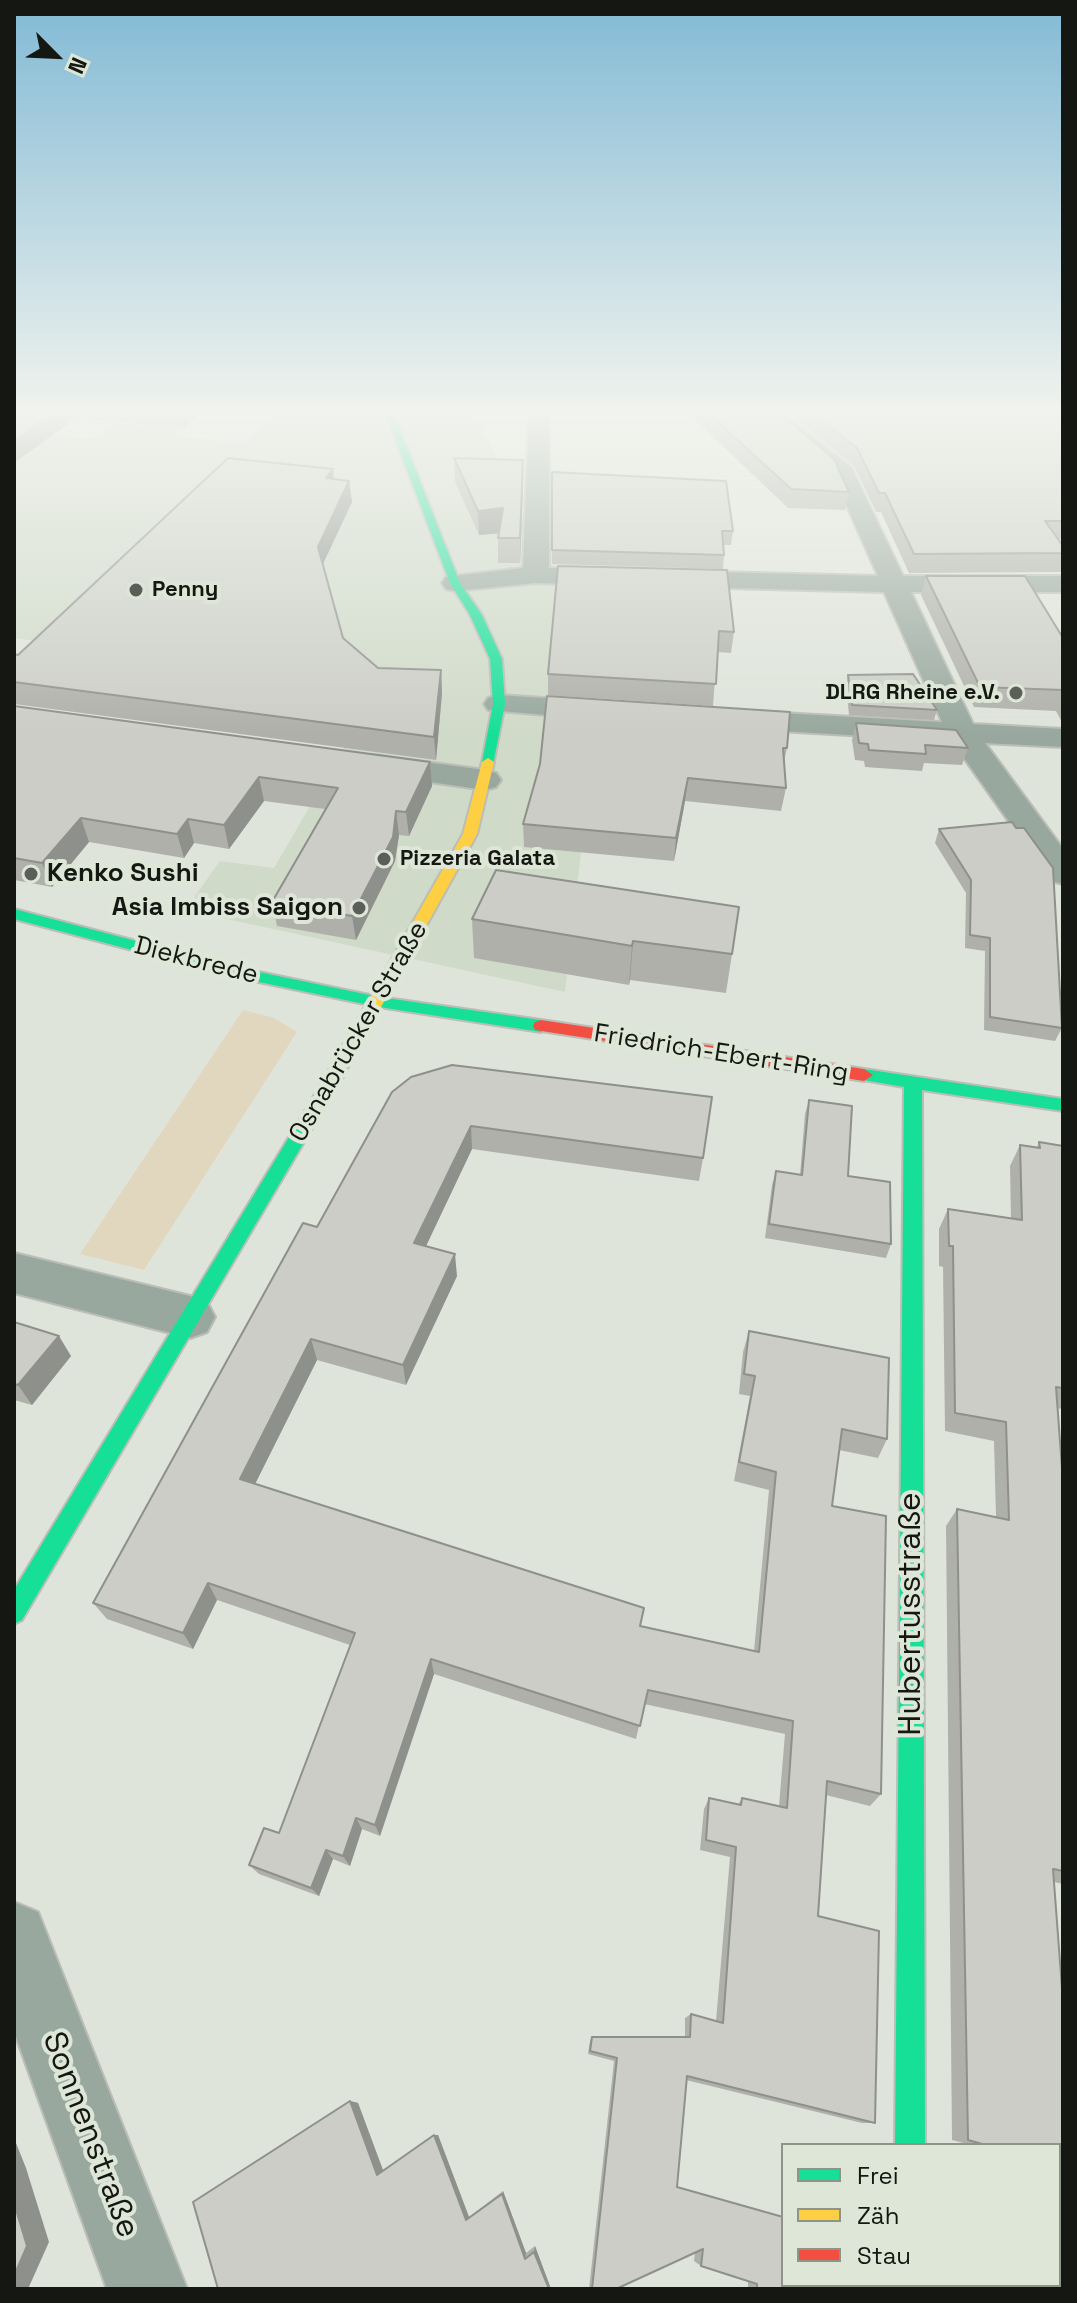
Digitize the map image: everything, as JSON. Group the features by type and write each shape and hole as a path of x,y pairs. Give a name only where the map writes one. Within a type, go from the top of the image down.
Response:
{"main road":[{"name":"Osnabrücker Straße","path":"14,1612 379,1002 470,834 485,780 499,704 496,659 476,615 455,583 430,519"},
{"name":"Diekbrede","path":"14,914 235,972 379,1002"},
{"name":"Friedrich-Ebert-Ring","path":"379,1002 1063,1105"},
{"name":"Hubertusstraße","path":"910,2143 913,1083"}],"street":[{"path":"535,575 539,519"},
{"path":"865,519 963,735 1063,873"},
{"path":"455,583 535,575 894,584 1063,584"},
{"path":"499,704 630,713"},
{"path":"693,717 963,735 1063,738"},
{"path":"344,761 485,780"},
{"path":"14,1273 190,1317"},
{"name":"Sonnenstraße","path":"14,1936 147,2289"}],"shaded area":[{"path":"14,519 528,519 539,541 616,547 565,992 185,910 220,861 274,868 381,684 14,638"},
{"path":"243,1010 274,1018 297,1032 144,1270 80,1254"}],"building":[{"path":"162,519 331,519 318,547 343,638 378,668 441,670 434,737 14,682 14,654 18,655"},
{"path":"501,519 521,519 520,538 498,538"},
{"path":"552,519 731,519 733,531 722,531 724,555 552,550"},
{"path":"898,519 1063,519 1045,521 1063,546 1063,553 914,554"},
{"path":"558,566 727,570 734,632 719,631 716,684 548,674"},
{"path":"926,576 1025,576 1063,638 1063,690 980,687"},
{"path":"913,674 937,710 852,705 848,675"},
{"path":"547,696 790,712 787,748 783,748 786,788 688,778 676,838 523,824 540,764"},
{"path":"14,706 430,762 406,812 396,811 393,837 352,916 272,902 338,788 259,777 224,825 188,819 177,834 81,818 42,863 14,858"},
{"path":"856,723 956,730 968,748 925,745 926,754 869,750 868,744 859,743"},
{"path":"1012,822 1016,828 1024,828 1053,868 1062,1028 990,1017 990,938 970,935 971,880 939,829"},
{"path":"496,870 739,907 732,954 633,941 632,946 472,919"},
{"path":"452,1065 712,1097 703,1158 471,1126 414,1243 455,1254 403,1365 311,1339 240,1479 644,1608 640,1626 759,1652 776,1472 739,1462 755,1376 744,1374 749,1331 889,1358 887,1439 842,1429 832,1506 886,1516 881,1794 827,1781 818,1916 879,1931 875,2123 687,2076 677,2187 781,2216 781,2287 871,2289 757,2289 757,2284 701,2266 703,2249 616,2289 592,2289 617,2058 590,2051 592,2037 690,2037 691,2014 723,2023 736,1847 706,1840 709,1798 741,1805 742,1798 787,1808 793,1721 648,1690 640,1726 431,1659 375,1825 356,1818 343,1856 326,1850 311,1888 249,1865 264,1828 279,1833 355,1633 208,1583 183,1633 93,1603 303,1223 317,1227 392,1092 411,1077"},
{"path":"809,1100 852,1106 848,1176 890,1182 891,1244 769,1224 776,1171 802,1175"},
{"path":"1039,1142 1063,1146 1063,1388 1056,1387 1063,1482 1063,1871 1053,1869 1063,2002 1063,2164 1061,2143 979,2143 968,2140 957,1509 1009,1520 1006,1422 955,1413 953,1246 949,1246 948,1209 1022,1220 1020,1145 1040,1148"},
{"path":"14,1322 59,1336 18,1385 14,1384"},
{"path":"350,2101 377,2175 434,2135 466,2220 502,2194 525,2259 534,2252 549,2289 218,2289 193,2202"},
{"path":"14,2203 27,2246 14,2276"},
{"path":"1063,2249 1063,2289 973,2289 1061,2287"}],"traffic: fast":[{"path":"430,519 455,583 476,615 496,659 499,704 488,762"},
{"path":"14,914 235,972 379,1002 541,1026"},
{"path":"864,1075 1063,1105"},
{"path":"14,1612 334,1077"},
{"path":"910,2143 913,1083"}],"traffic: slow":[{"path":"334,1077 470,834 488,762"}],"traffic: jam":[{"path":"541,1026 864,1075"}],"place":[{"name":"Penny","path":"136,590"},
{"name":"DLRG Rheine e.V.","path":"1016,693"},
{"name":"Pizzeria Galata","path":"384,859"},
{"name":"Kenko Sushi","path":"31,874"},
{"name":"Asia Imbiss Saigon","path":"359,908"}]}
